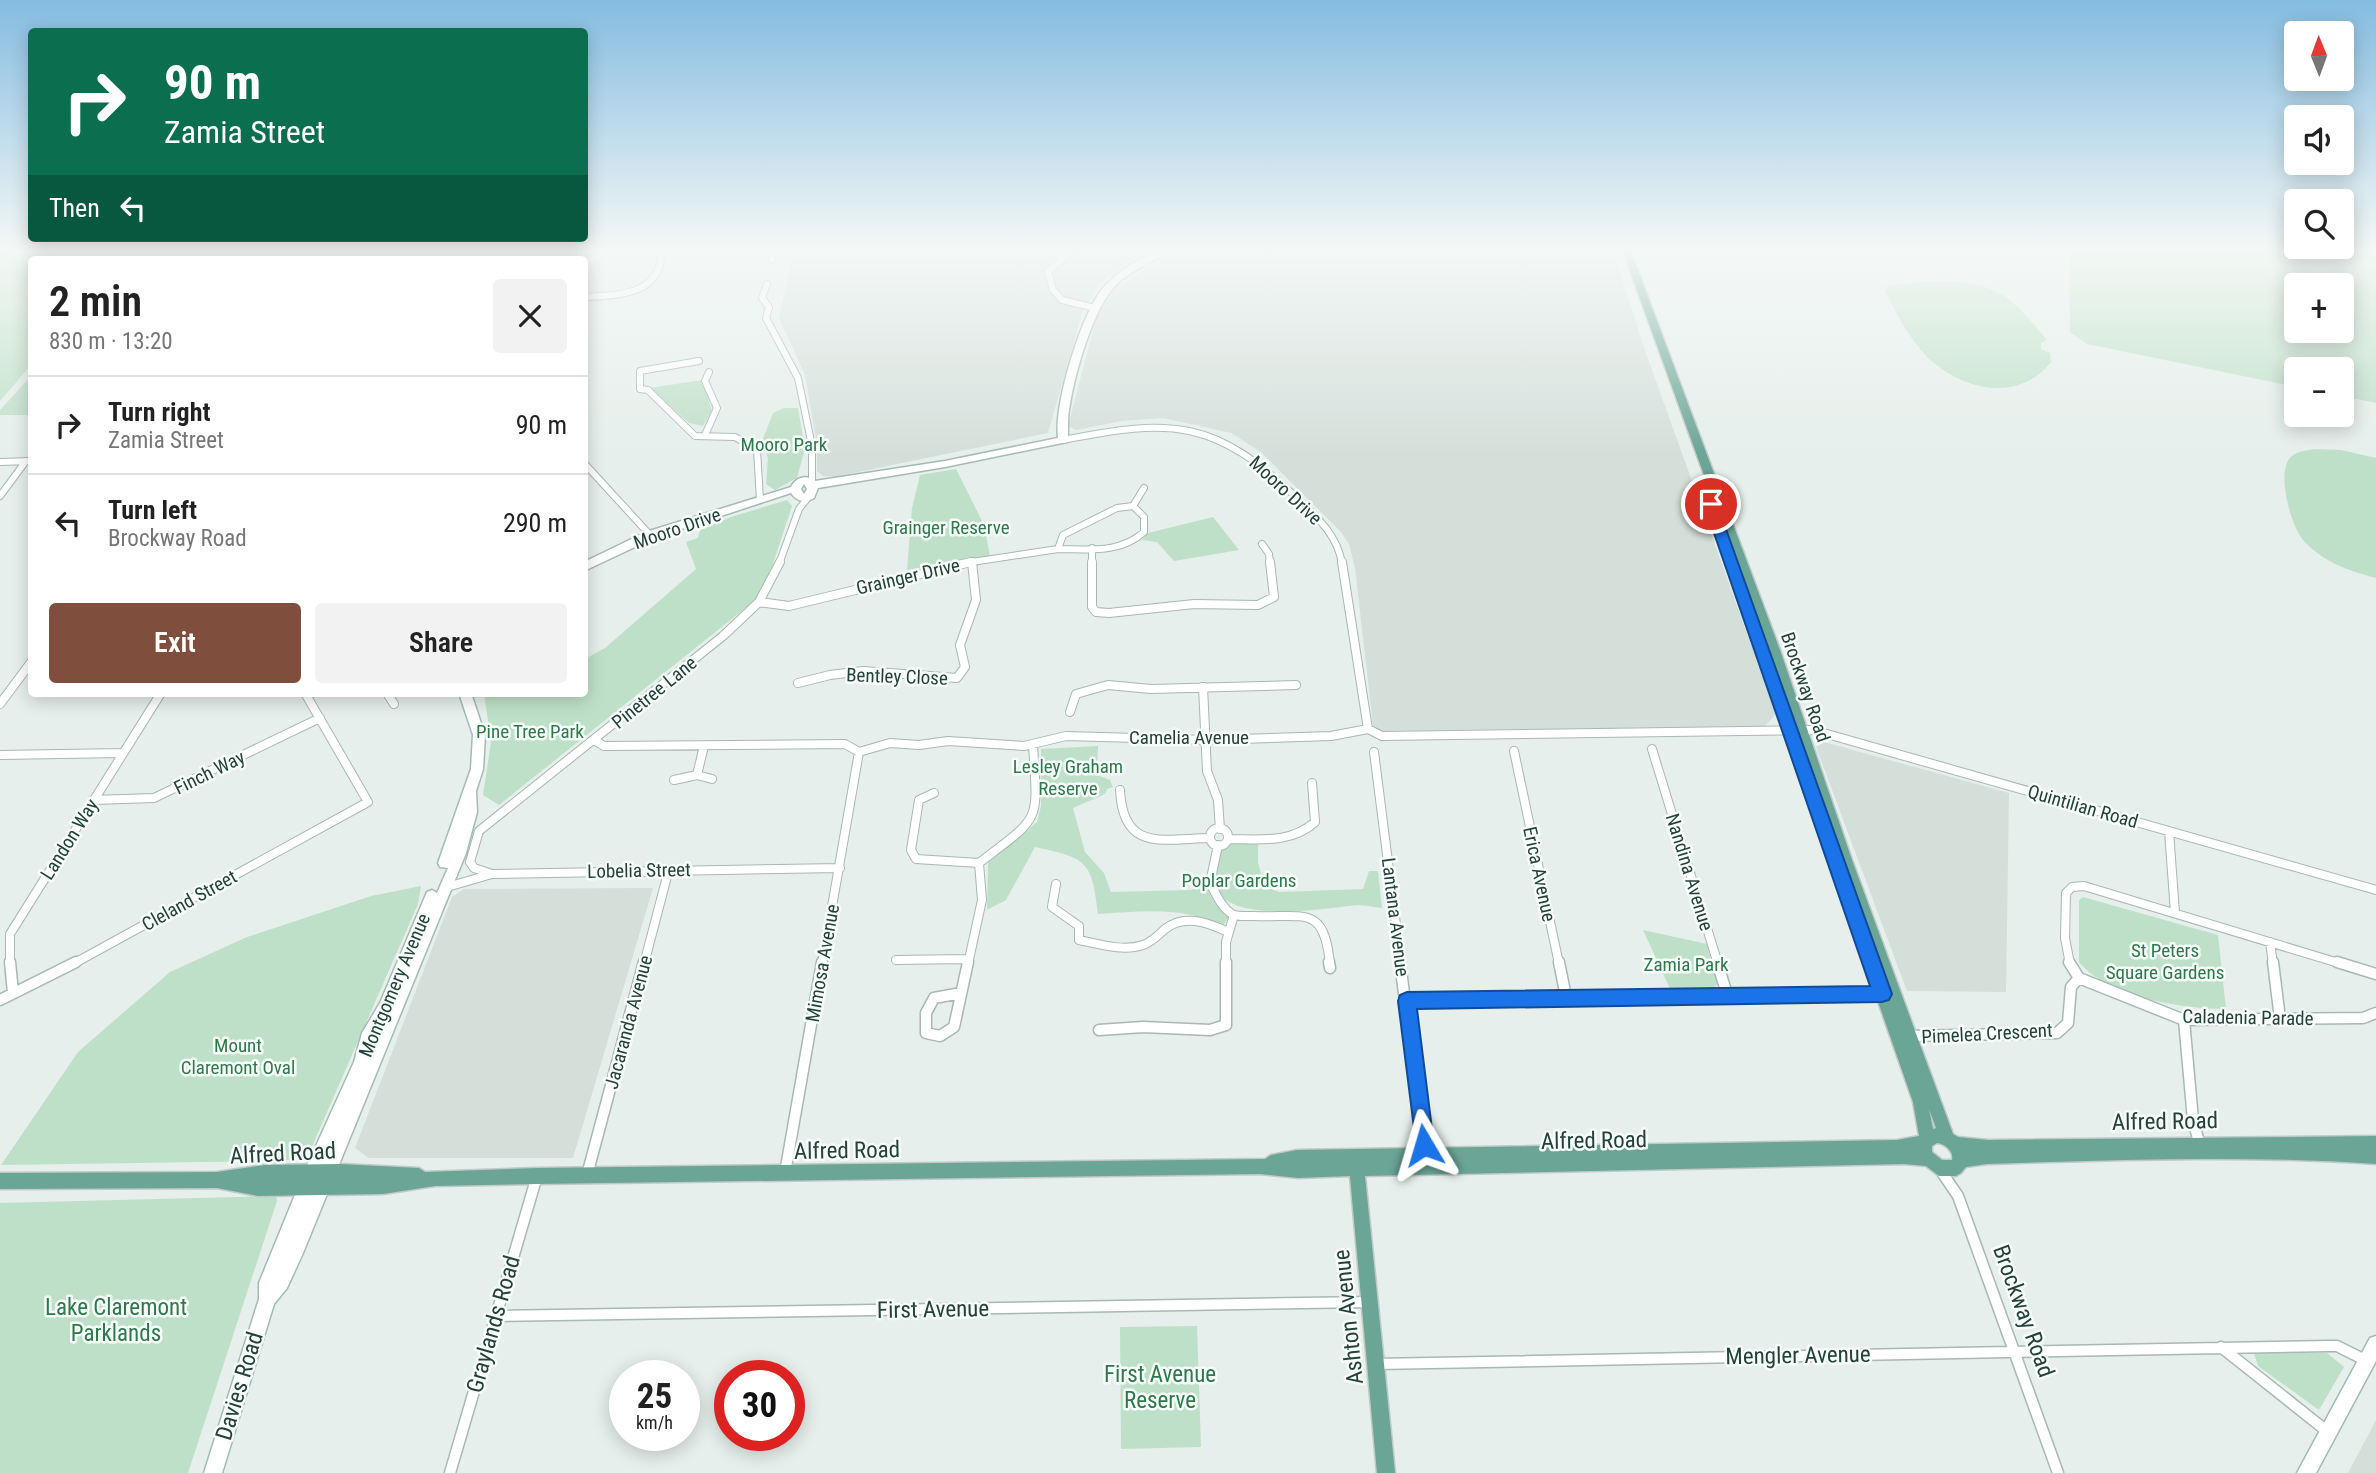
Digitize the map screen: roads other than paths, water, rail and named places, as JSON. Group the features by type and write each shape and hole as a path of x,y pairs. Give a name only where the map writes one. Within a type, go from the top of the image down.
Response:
{"main road":[{"name":"Brockway Road","path":"1648,318 1888,994 1920,1102 1926,1140"},
{"name":"Brockway Road","path":"1902,1036 1951,1141"},
{"name":"Alfred Road","path":"0,1181 217,1180 258,1188 326,1179 383,1186 435,1178 587,1175 1261,1166 1298,1170 1357,1162 1897,1147 1936,1135 1951,1141 1988,1147 2200,1147 2376,1156"},
{"path":"1926,1140 1934,1163"},
{"path":"1951,1141 1961,1160"},
{"name":"Alfred Road","path":"1425,1160 1904,1156 1956,1168 1961,1160 1987,1156 2376,1143"},
{"name":"Ashton Avenue","path":"1357,1162 1386,1473"},
{"name":"Davies Road","path":"267,1299 267,1283 308,1180"}],"street":[{"path":"766,318 793,363 812,446 809,471 796,491"},
{"path":"1063,440 1062,417 1089,318"},
{"path":"699,361 640,371 640,389 648,390 695,436 735,437 757,450 760,500"},
{"path":"705,435 718,408 705,381 709,372"},
{"name":"Mooro Drive","path":"588,565 650,536 796,491 1125,427 1176,427 1220,438 1260,463 1324,525 1340,549 1364,719 1368,729"},
{"path":"0,462 28,461"},
{"path":"0,496 28,462"},
{"path":"588,467 650,536"},
{"path":"809,471 813,477 812,489"},
{"path":"1058,549 1063,534 1117,508 1133,506 1144,488"},
{"name":"Pinetree Lane","path":"492,874 474,868 470,862 480,831 723,636 759,602 775,576 799,509 812,489"},
{"name":"Pinetree Lane","path":"796,491 799,509"},
{"name":"Grainger Drive","path":"759,602 789,606 972,561 1058,549 1114,548 1131,543 1141,536 1144,517 1133,506"},
{"path":"1092,548 1092,607 1096,612 1109,613 1196,603 1259,606 1271,602 1274,597 1269,554 1262,544"},
{"name":"Bentley Close","path":"798,683 818,676 849,672 886,672 943,680 957,678 965,667 960,645 976,600 972,561"},
{"path":"0,704 28,666"},
{"path":"1069,712 1076,694 1084,689 1108,685 1151,688 1296,685"},
{"path":"1202,687 1207,771 1218,800 1220,830"},
{"name":"Landon Way","path":"13,993 10,934 158,697"},
{"path":"307,697 320,718"},
{"path":"390,697 394,704"},
{"name":"Montgomery Avenue","path":"326,1179 437,898 471,794 477,769 479,735 466,697"},
{"name":"Cleland Street","path":"0,1000 34,985 368,802 320,718"},
{"name":"Finch Way","path":"93,800 154,798 320,718"},
{"name":"Camelia Avenue","path":"594,740 604,746 845,744 859,752 890,743 919,745 948,741 1033,745 1066,736 1207,740 1331,736 1368,729 1382,736 1396,736 1795,729"},
{"name":"Quintilian Road","path":"1795,729 1825,733 2376,890"},
{"path":"934,793 919,800 911,850 916,859 979,863 1030,824 1037,804 1033,745"},
{"path":"697,775 704,746"},
{"name":"Nandina Avenue","path":"1652,749 1727,994"},
{"name":"Erica Avenue","path":"1514,751 1566,997"},
{"name":"Mimosa Avenue","path":"785,1173 859,752"},
{"name":"Lantana Avenue","path":"1374,752 1425,1160"},
{"path":"0,755 122,753"},
{"path":"674,780 697,775 712,779"},
{"path":"1312,783 1315,822 1306,832 1291,837 1228,839 1218,845 1210,883 1222,905 1234,915 1307,918 1319,922 1327,934 1331,968"},
{"path":"1120,790 1123,822 1131,833 1143,840 1210,838 1218,845"},
{"path":"1210,838 1213,831 1220,830 1226,832 1228,839"},
{"path":"2169,831 2175,913"},
{"path":"961,993 934,998 926,1013 926,1033 940,1036 954,1027 982,900 982,873 979,863"},
{"name":"Lobelia Street","path":"437,898 455,882 480,880 492,874 840,868"},
{"name":"Jacaranda Avenue","path":"587,1175 669,869"},
{"path":"1056,884 1052,907 1079,926 1079,940 1115,947 1142,946 1171,924 1198,919 1226,932"},
{"path":"2079,978 2069,965 2066,893 2072,887 2084,886 2376,974"},
{"name":"Montgomery Avenue","path":"308,1180 437,898"},
{"path":"1099,1030 1143,1027 1210,1030 1226,1025 1229,1013 1226,932 1234,915"},
{"path":"2270,942 2280,1019"},
{"path":"896,960 967,959"},
{"name":"Caladenia Parade","path":"2079,978 2184,1020 2363,1018 2376,1013"},
{"name":"Pimelea Crescent","path":"1902,1036 2057,1033 2068,1024 2071,987 2079,978"},
{"path":"1407,1001 1727,994 1888,994"},
{"path":"2184,1020 2193,1120 2200,1147"},
{"name":"Brockway Road","path":"1934,1163 1958,1196 2058,1473"},
{"name":"Graylands Road","path":"450,1473 537,1176"},
{"name":"Davies Road","path":"213,1473 267,1299 281,1282 326,1179"},
{"name":"First Avenue","path":"496,1317 1369,1302"},
{"path":"2306,1473 2376,1344"},
{"name":"Mengler Avenue","path":"1376,1364 2337,1346 2367,1361"},
{"path":"2221,1347 2328,1432"}],"park label":[{"name":"Mooro Park","path":"784,444"},
{"name":"Grainger Reserve","path":"946,527"},
{"name":"Pine Tree Park","path":"530,731"},
{"name":"Lesley Graham Reserve","path":"1068,777"},
{"name":"Poplar Gardens","path":"1239,880"},
{"name":"St Peters Square Gardens","path":"2165,961"},
{"name":"Zamia Park","path":"1686,964"},
{"name":"Mount Claremont Oval","path":"238,1056"},
{"name":"Lake Claremont Parklands","path":"116,1320"},
{"name":"First Avenue Reserve","path":"1160,1387"}]}
